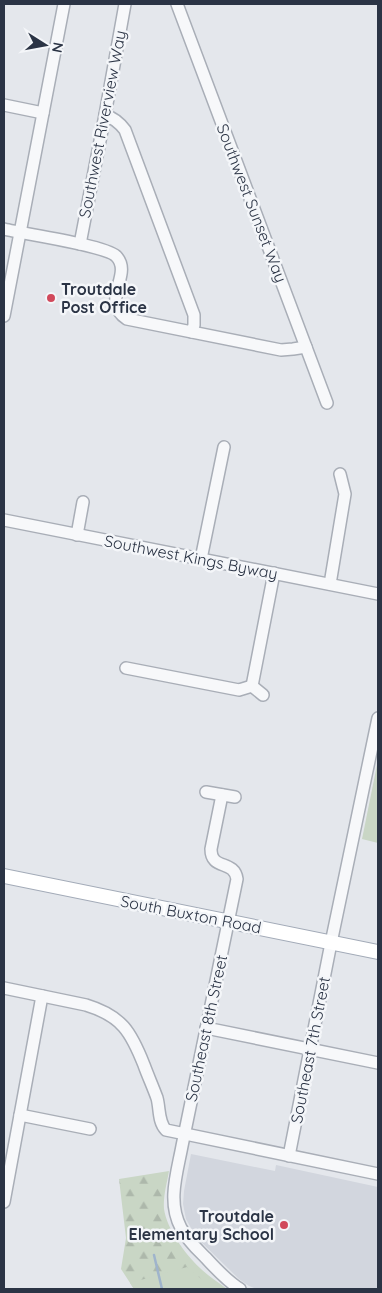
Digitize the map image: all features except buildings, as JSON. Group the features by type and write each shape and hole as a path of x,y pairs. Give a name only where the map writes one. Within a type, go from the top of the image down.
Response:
{"main road":[{"name":"South Buxton Road","path":"4,876 378,952"}],"street":[{"path":"4,316 64,4"},
{"name":"Southwest Riverview Way","path":"80,244 125,4"},
{"name":"Southwest Sunset Way","path":"177,4 327,403"},
{"path":"4,105 43,113"},
{"path":"105,115 114,118 125,130 194,315 192,332"},
{"path":"4,229 80,244 112,253 119,260 121,269 115,305 123,316 133,320 281,350 306,347"},
{"path":"201,559 224,447"},
{"path":"330,584 345,494 340,474"},
{"path":"77,534 83,502"},
{"name":"Southwest Kings Byway","path":"4,520 378,594"},
{"path":"252,686 274,574"},
{"path":"126,668 239,690 252,686"},
{"path":"252,686 263,696"},
{"name":"Southeast 7th Street","path":"289,1156 378,718"},
{"path":"206,792 235,797"},
{"name":"Southeast 8th Street","path":"222,795 210,849 211,855 212,859 218,864 230,867 236,874 237,879 184,1135 174,1192 174,1204 177,1221 194,1246 228,1281 240,1289"},
{"path":"4,988 86,1005 109,1014 121,1023 136,1044 156,1097 163,1127 166,1130 378,1174"},
{"path":"4,1202 42,996"},
{"path":"206,1028 378,1063"},
{"path":"20,1115 90,1129"}],"shaded area":[{"name":"Troutdale Elementary School","path":"191,1154 275,1171 276,1165 378,1187 378,1289 257,1289 239,1279 196,1237 186,1219 183,1204 184,1191"}],"green space":[{"path":"378,760 378,843 362,839"},
{"path":"169,1171 164,1209 169,1225 178,1241 194,1262 206,1274 227,1289 134,1289 121,1269 126,1238 119,1179"},
{"path":"187,1267 213,1289 134,1289 130,1283"}],"waterway":[{"path":"154,1255 162,1289"}],"place":[{"name":"Troutdale Post Office","path":"51,298"},
{"name":"Troutdale Elementary School","path":"284,1225"}]}
